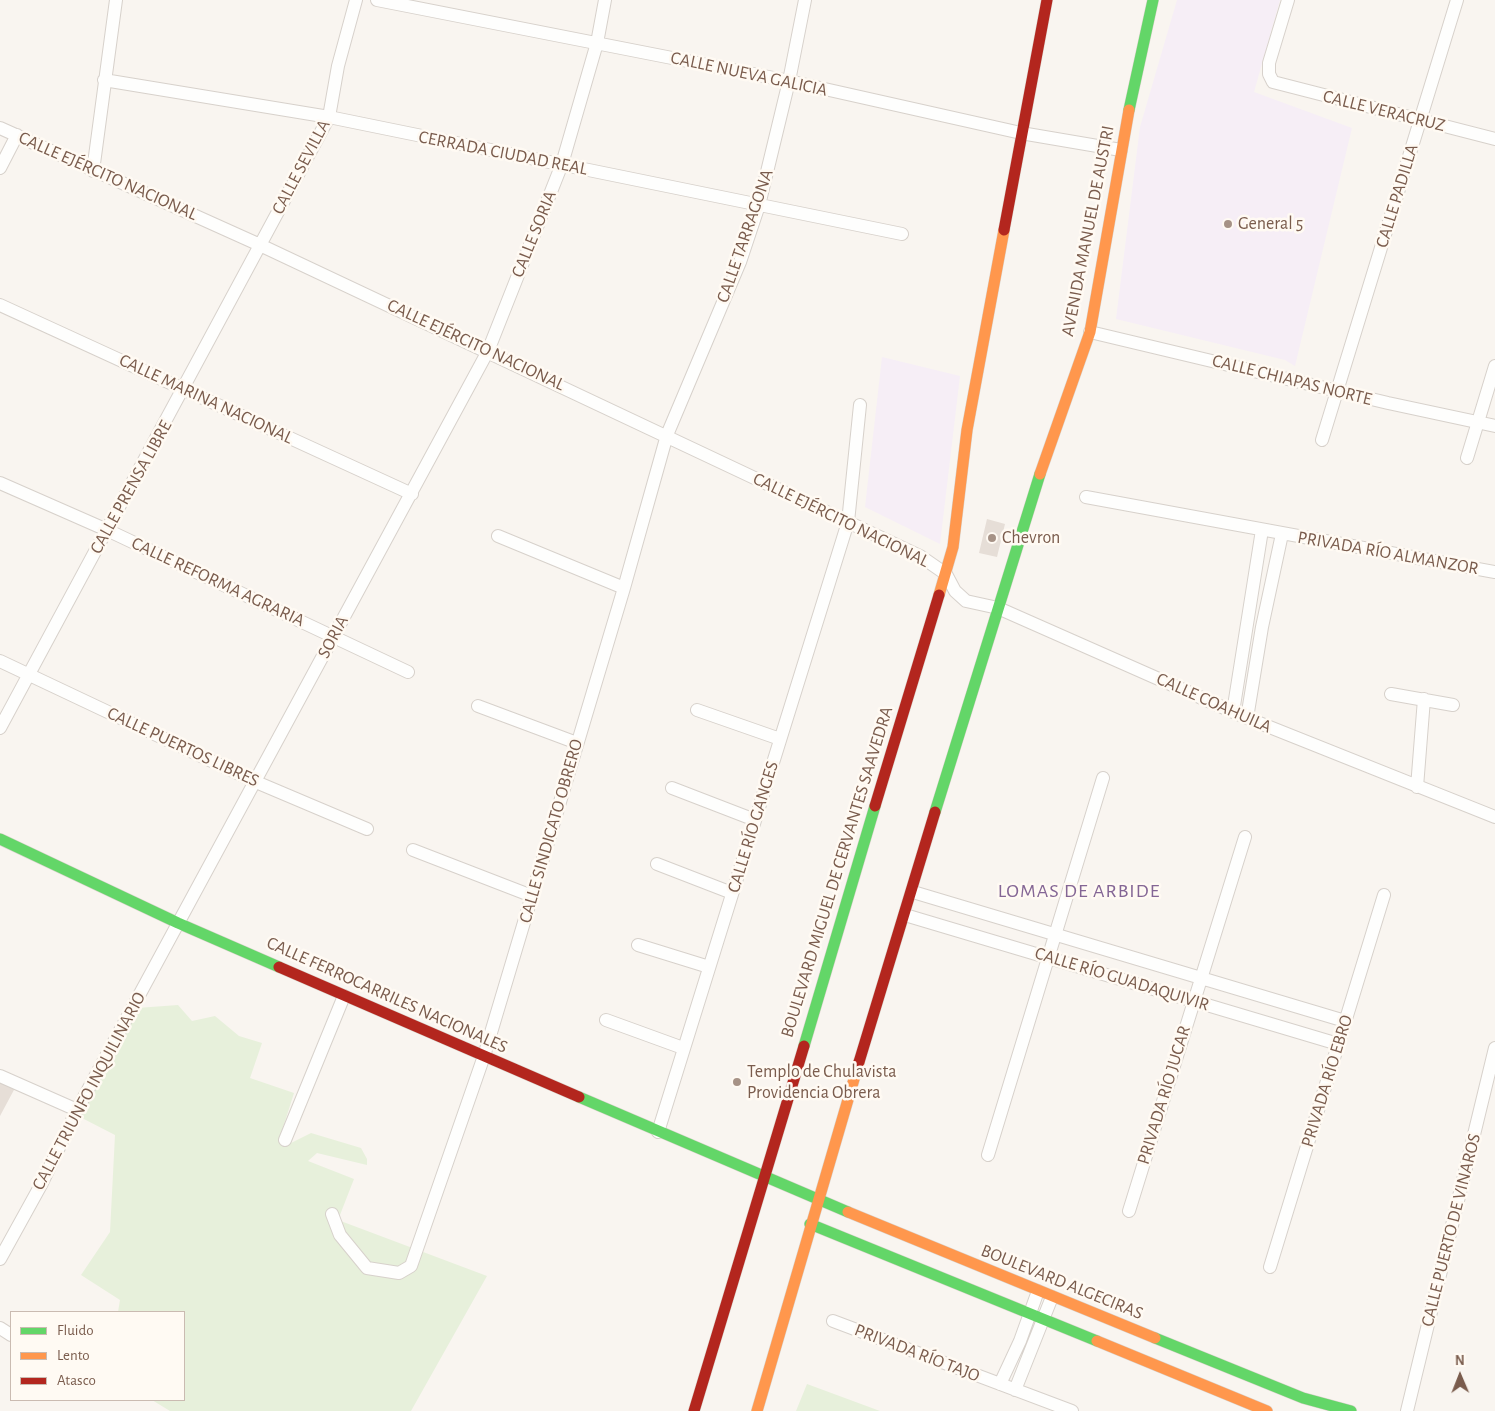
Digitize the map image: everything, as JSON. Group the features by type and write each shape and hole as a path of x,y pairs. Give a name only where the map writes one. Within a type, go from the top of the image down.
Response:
{"main road":[{"name":"BOULEVARD MIGUEL DE CERVANTES SAAVEDRA","path":"694,1411 953,547 967,430 1046,0"},
{"name":"AVENIDA MANUEL DE AUSTRI","path":"998,608 1046,456 1090,332 1140,46 1154,0"},
{"path":"757,1411 810,1224 906,915 998,608"},
{"name":"CALLE FERROCARRILES NACIONALES","path":"0,839 178,923 763,1177"},
{"name":"BOULEVARD ALGECIRAS","path":"763,1177 1052,1297 1303,1398 1350,1411"},
{"path":"810,1224 1267,1411"}],"street":[{"path":"93,171 116,0"},
{"name":"CALLE SEVILLA","path":"260,245 329,117 338,66 356,0"},
{"name":"CALLE NUEVA GALICIA","path":"377,0 789,81 1021,133 1121,150"},
{"name":"CALLE SORIA","path":"488,351 562,164 597,42 605,0"},
{"name":"CALLE TARRAGONA","path":"667,435 740,262 759,204 789,81 805,0"},
{"name":"CALLE VERACRUZ","path":"1288,0 1269,63 1269,74 1273,82 1495,138"},
{"name":"CALLE PADILLA","path":"1322,440 1457,0"},
{"name":"CERRADA CIUDAD REAL","path":"104,80 329,117 902,234"},
{"name":"CALLE EJÉRCITO NACIONAL","path":"0,128 260,245 667,435 920,556 946,574"},
{"path":"0,168 17,135"},
{"name":"CALLE PRENSA LIBRE","path":"0,728 260,245"},
{"name":"CALLE MARINA NACIONAL","path":"0,305 412,494"},
{"name":"CALLE CHIAPAS NORTE","path":"1090,332 1338,392 1495,426"},
{"name":"SORIA","path":"178,923 488,351"},
{"path":"1467,458 1495,366"},
{"name":"CALLE RÍO GANGES","path":"658,1132 848,522 860,405"},
{"name":"CALLE SINDICATO OBRERO","path":"332,1214 340,1235 367,1268 399,1273 411,1266 484,1056 624,588 667,435"},
{"name":"CALLE REFORMA AGRARIA","path":"0,483 107,530 408,672"},
{"name":"PRIVADA RÍO ALMANZOR","path":"1086,497 1495,572"},
{"path":"1234,712 1262,530"},
{"name":"PRIVADA RÍO ALMANZOR","path":"1248,718 1262,627 1282,534"},
{"path":"498,536 624,588"},
{"name":"CALLE COAHUILA","path":"946,574 960,597 972,603 998,608 1248,718 1495,818"},
{"name":"CALLE PUERTOS LIBRES","path":"0,661 256,782 367,829"},
{"path":"1391,694 1453,704"},
{"path":"1417,787 1424,699"},
{"path":"478,706 577,742"},
{"path":"697,710 780,740"},
{"path":"988,1155 1103,778"},
{"path":"672,788 755,820"},
{"name":"PRIVADA RÍO JUCAR","path":"1129,1211 1245,837"},
{"path":"413,850 532,896"},
{"path":"657,864 732,893"},
{"name":"CALLE RÍO GUADAQUIVIR","path":"913,892 1345,1021"},
{"name":"PRIVADA RÍO EBRO","path":"1270,1267 1384,895"},
{"name":"CALLE RÍO GUADAQUIVIR","path":"906,915 1338,1044"},
{"name":"CALLE TRIUNFO INQUILINARIO","path":"0,1259 42,1183 77,1110 178,923"},
{"path":"638,944 709,967"},
{"path":"285,1140 344,996"},
{"path":"606,1020 684,1048"},
{"name":"CALLE PUERTO DE VINAROS","path":"1407,1411 1495,1048"},
{"path":"0,1076 77,1110"},
{"name":"PRIVADA RÍO TAJO","path":"1000,1384 1031,1315 1038,1291"},
{"path":"1016,1390 1052,1297"},
{"name":"PRIVADA RÍO TAJO","path":"833,1321 1072,1411"}],"shaded area":[{"name":"General 5","path":"1177,0 1280,0 1254,92 1352,128 1295,366 1285,360 1116,319 1140,127"},
{"path":"882,357 960,376 940,544 865,507"}],"green space":[{"path":"178,1005 192,1021 215,1016 239,1036 262,1043 250,1078 294,1093 281,1134 289,1144 311,1133 361,1148 367,1159 367,1165 317,1153 308,1161 354,1179 338,1220 487,1276 411,1411 170,1411 154,1401 185,1401 185,1311 118,1311 120,1300 81,1275 110,1232 115,1135 80,1117 137,1008"},
{"path":"807,1384 880,1411 796,1411"}],"building":[{"name":"Chevron","path":"987,519 1005,524 997,557 979,553"},
{"path":"0,1082 15,1088 0,1116"}],"traffic: fast":[{"path":"1129,110 1153,0"},
{"path":"935,812 1040,474"},
{"path":"804,1046 875,806"},
{"path":"0,839 178,923 279,967"},
{"path":"579,1097 848,1212"},
{"path":"810,1224 1097,1341"},
{"path":"1155,1338 1303,1398 1351,1411"}],"traffic: slow":[{"path":"1040,474 1090,332 1129,110"},
{"path":"939,595 953,547 967,430 1004,230"},
{"path":"757,1411 859,1062"},
{"path":"848,1212 1155,1338"},
{"path":"1097,1341 1267,1411"}],"traffic: jam":[{"path":"1004,230 1047,0"},
{"path":"875,806 939,595"},
{"path":"859,1062 935,812"},
{"path":"279,967 579,1097"},
{"path":"694,1411 804,1046"}],"place":[{"name":"General 5","path":"1228,224"},
{"name":"Chevron","path":"992,538"},
{"name":"Templo de Chulavista Providencia Obrera","path":"737,1082"}],"district":[{"name":"LOMAS DE ARBIDE","path":"1079,891"}]}
